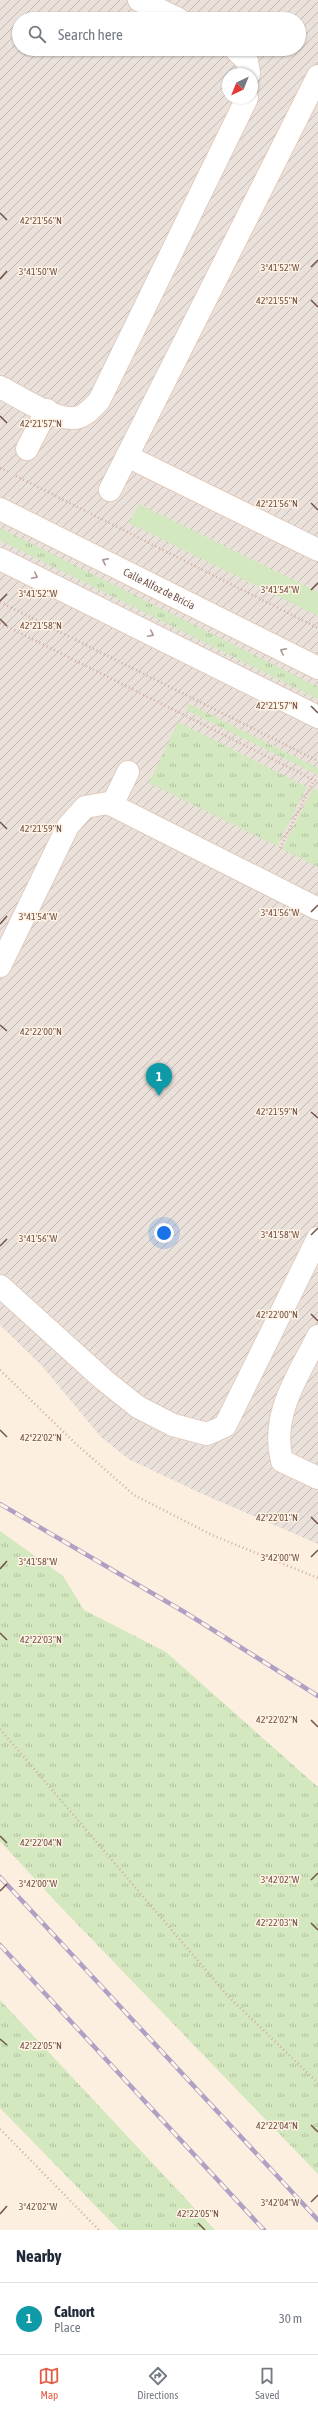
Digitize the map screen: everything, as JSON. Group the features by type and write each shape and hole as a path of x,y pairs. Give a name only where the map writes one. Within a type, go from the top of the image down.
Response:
{"street":[{"path":"139,0 164,12"},
{"path":"242,56 247,61 248,68"},
{"path":"110,490 318,76"},
{"path":"0,387 59,416 75,418 86,414 99,401 244,104"},
{"path":"27,449 47,410"},
{"path":"127,456 318,550"},
{"name":"Calle Alfoz de Bricia","path":"0,509 318,668"},
{"path":"0,559 318,717"},
{"path":"112,805 128,772"},
{"path":"0,966 68,826 86,807 108,803 318,909"},
{"path":"0,1286 104,1380 138,1406 173,1425 207,1434 224,1426 318,1238"},
{"path":"318,1336 281,1412 277,1443 282,1461 318,1478"}],"path":[{"path":"0,468 318,628"},
{"path":"0,602 318,761"},
{"path":"0,623 318,782"},
{"path":"280,848 314,780"},
{"path":"0,1370 74,1443 134,1495 214,1536 318,1578"},
{"path":"0,1729 228,1996 318,2083"},
{"path":"0,2129 99,2230"}],"shaded area":[{"path":"0,0 318,0 318,1544 207,1496 130,1460 101,1437 42,1366 0,1325"}],"green space":[{"path":"139,504 318,592 318,616 129,523"},
{"path":"0,528 318,687 318,699 0,540"},
{"path":"189,704 318,768 318,775 186,710"},
{"path":"178,722 307,787 277,846 149,783"},
{"path":"313,788 318,791 318,867 282,849"},
{"path":"0,1531 63,1576 84,1610 166,1652 318,1787 318,2174 56,1902 0,1841"},
{"path":"0,2000 215,2230 119,2230 0,2108"}],"railway":[{"path":"0,1504 186,1613 318,1696"},
{"path":"0,1877 318,2220"},
{"path":"0,1945 264,2230"}],"place":[{"name":"Calnort","path":"159,1096"}]}
